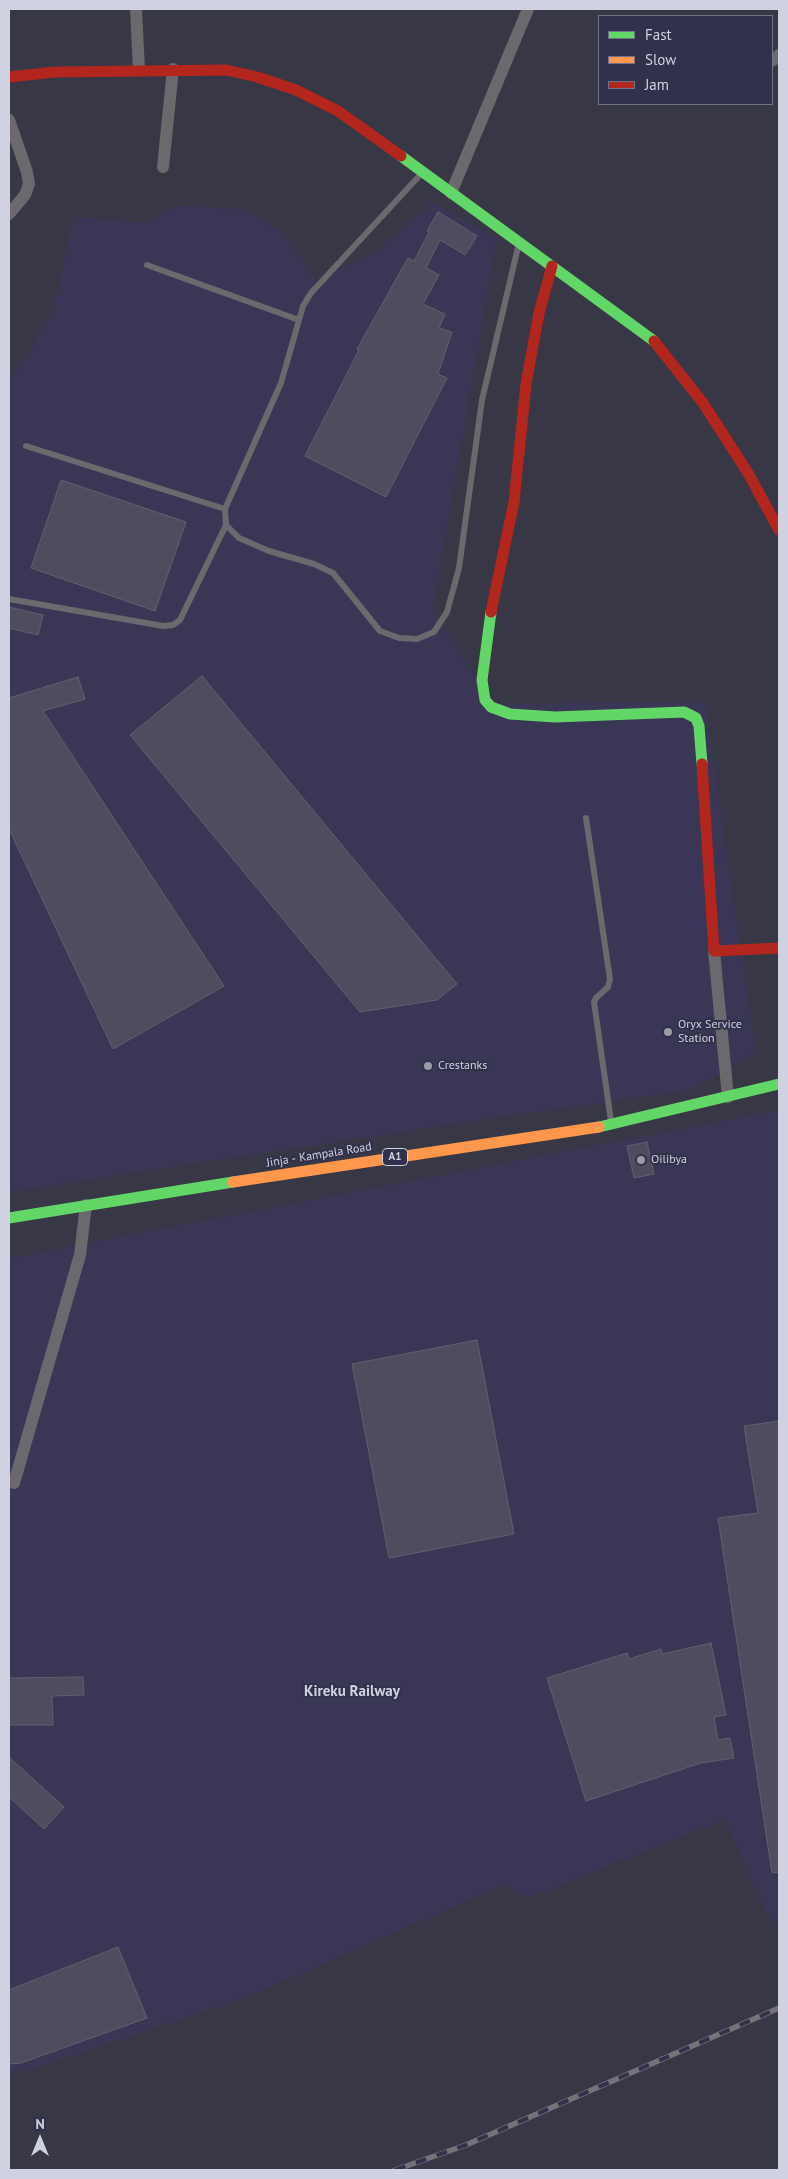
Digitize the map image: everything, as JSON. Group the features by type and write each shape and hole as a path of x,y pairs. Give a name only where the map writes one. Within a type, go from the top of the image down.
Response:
{"main road":[{"path":"9,77 55,72 173,69 226,70 257,77 296,90 338,111 643,331 658,345 708,411 748,473 779,530"},
{"path":"552,266 539,313 526,384 518,473 489,620 482,689 485,700 491,707 510,714 607,716 684,712 696,718 700,726 714,951 779,948"},
{"name":"Jinja - Kampala Road","path":"9,1218 612,1124 779,1084"}],"street":[{"path":"136,9 139,70"},
{"path":"451,193 528,9"},
{"path":"163,167 173,69"},
{"path":"9,120 27,172 28,184 25,195 9,214"},
{"path":"714,951 728,1096"},
{"path":"14,1484 76,1270 83,1239 86,1205"}],"lane":[{"path":"9,600 163,626 173,625 180,620 226,525 225,508 281,383 299,320 311,293 422,173"},
{"path":"226,525 239,538 269,551 314,564 332,573 380,631 399,638 417,639 434,632 447,612 459,568 482,400 519,242"},
{"path":"147,265 299,320"},
{"path":"26,446 225,508"},
{"path":"586,818 610,979 608,987 594,1002 612,1124"}],"shaded area":[{"path":"431,203 497,238 433,610 492,704 705,701 756,1053 692,1090 474,1121 9,1192 9,382 53,312 73,217 147,223 175,205 249,210 286,236 316,280 379,249"},
{"path":"779,1110 779,1920 771,1923 724,1820 526,1899 506,1884 250,1996 26,2071 9,2073 9,1258"}],"building":[{"path":"438,212 477,236 465,255 440,240 426,268 439,275 423,304 445,314 439,328 452,332 438,374 447,378 386,497 305,456 359,350 357,349 408,258 414,261 429,232 427,231"},
{"path":"61,480 186,522 155,611 31,568"},
{"path":"9,607 43,615 38,635 9,628"},
{"path":"202,676 457,984 437,1000 360,1012 130,735"},
{"path":"78,677 85,699 43,711 224,986 113,1049 9,829 9,698"},
{"name":"Oilibya","path":"647,1142 654,1174 634,1178 627,1146"},
{"path":"477,1340 514,1534 389,1558 352,1364"},
{"path":"779,1421 779,1872 772,1873 718,1518 758,1513 744,1426"},
{"path":"711,1643 726,1715 714,1717 718,1740 730,1738 734,1758 701,1763 586,1801 547,1678 627,1653 629,1659 661,1649 662,1654"},
{"path":"83,1677 84,1695 52,1696 53,1725 9,1725 9,1678"},
{"path":"9,1757 64,1807 44,1829 9,1797"},
{"path":"118,1947 147,2018 21,2063 9,2064 9,1990"}],"railway":[{"path":"395,2170 466,2145 779,2008"}],"traffic: fast":[{"path":"401,156 654,341"},
{"path":"491,612 482,680 485,700 491,707 510,714 555,717 684,712 696,718 699,726 702,764"},
{"path":"599,1127 779,1084"},
{"path":"9,1218 233,1182"}],"traffic: slow":[{"path":"233,1182 599,1127"}],"traffic: jam":[{"path":"9,77 55,72 226,70 257,77 296,90 338,111 401,156"},
{"path":"491,612 514,502 526,384 539,313 552,266"},
{"path":"654,341 703,403 748,473 779,530"},
{"path":"702,764 714,951 779,948"}],"place":[{"name":"Oryx Service Station","path":"668,1032"},
{"name":"Crestanks","path":"428,1066"},
{"name":"Oilibya","path":"641,1160"}],"district":[{"name":"Kireku Railway","path":"352,1692"}]}
